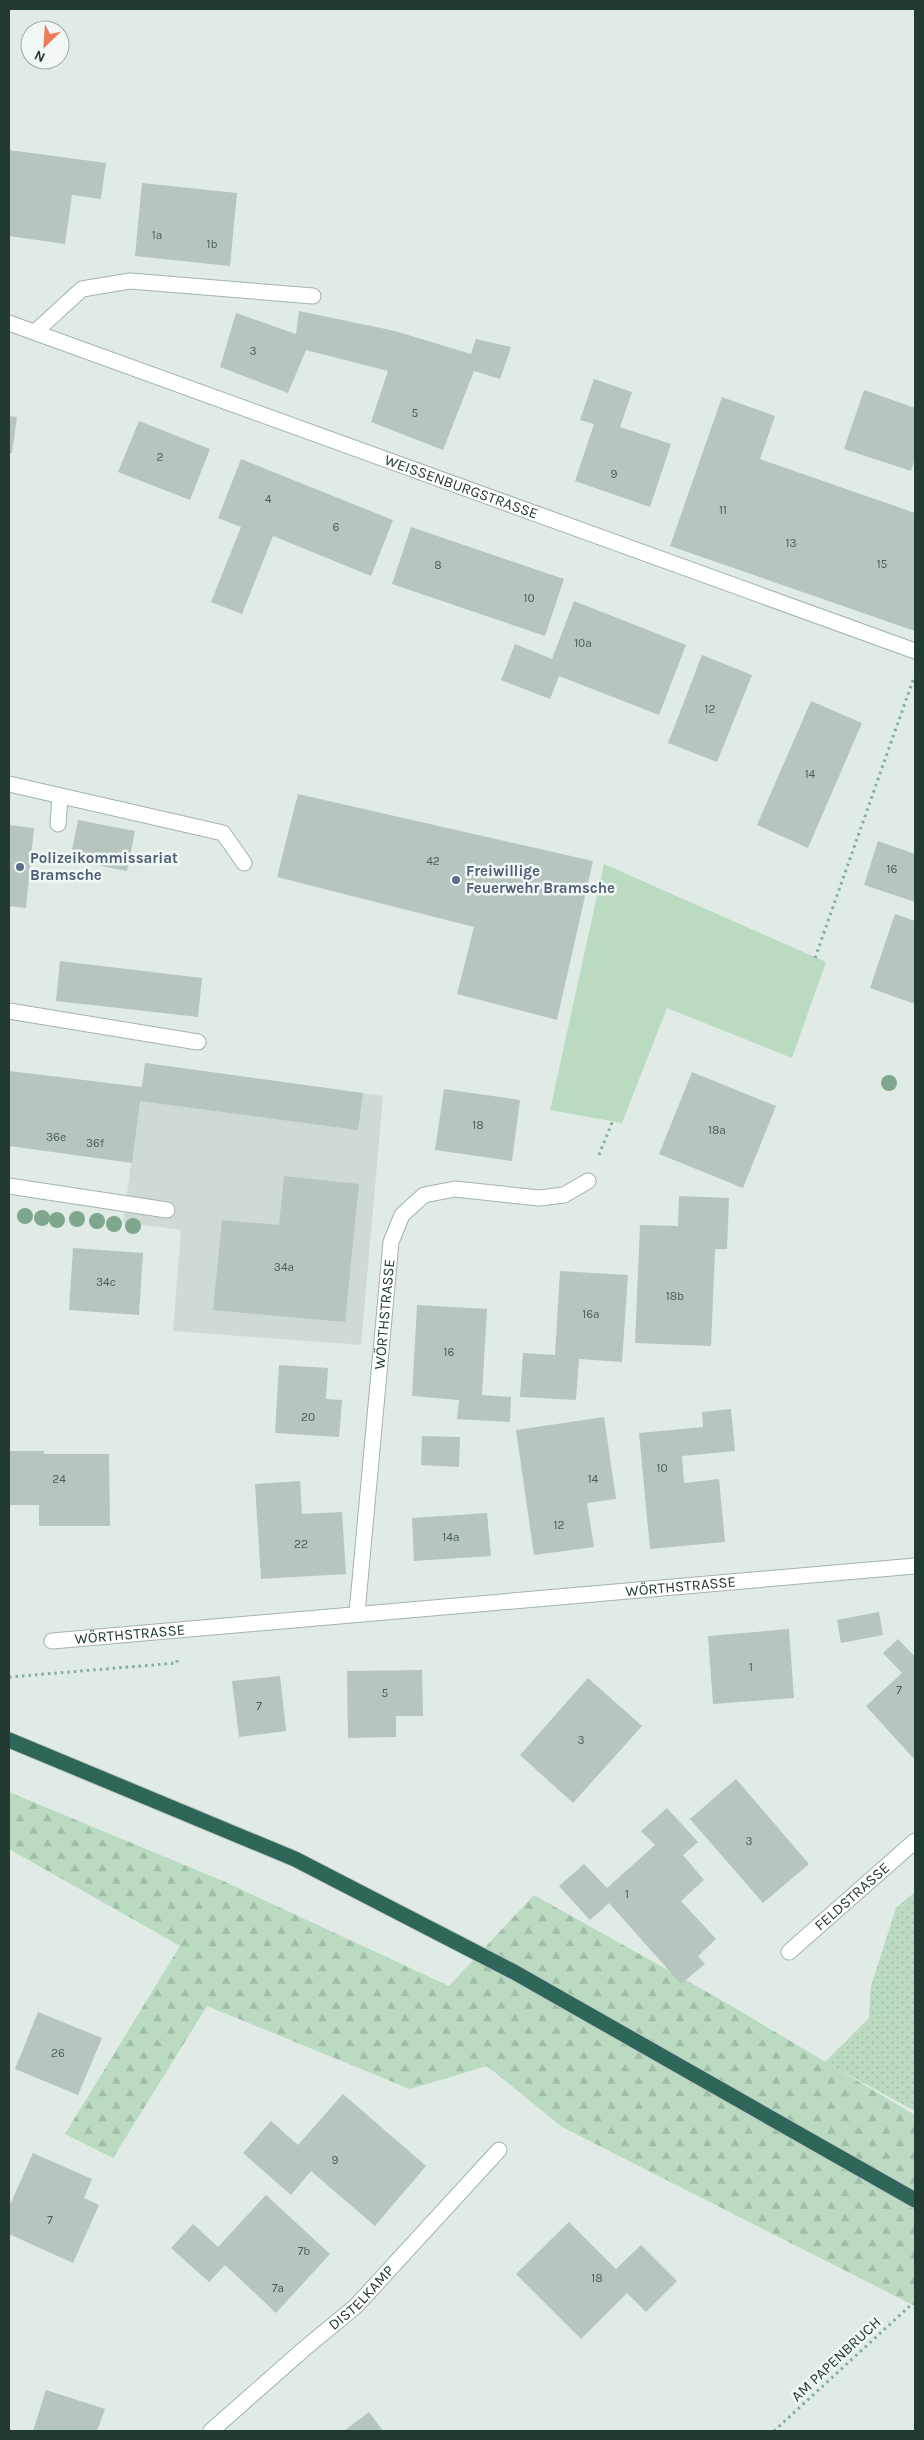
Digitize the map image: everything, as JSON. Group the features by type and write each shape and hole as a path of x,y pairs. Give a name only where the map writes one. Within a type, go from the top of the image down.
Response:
{"highway":[{"path":"9,1740 295,1859 514,1972 915,2200"}],"street":[{"path":"35,332 82,289 130,281 314,296"},
{"name":"WEISSENBURGSTRASSE","path":"9,323 915,651"},
{"path":"9,784 223,833 244,863"},
{"path":"58,824 60,797"},
{"path":"9,1011 198,1042"},
{"name":"WÖRTHSTRASSE","path":"357,1613 391,1242 402,1215 424,1195 455,1189 539,1198 564,1195 588,1181"},
{"path":"9,1186 168,1210"},
{"name":"WÖRTHSTRASSE","path":"52,1641 915,1566"},
{"name":"FELDSTRASSE","path":"789,1952 915,1841"},
{"name":"DISTELKAMP","path":"211,2431 304,2348 356,2306 499,2150"}],"path":[{"path":"815,958 915,674"},
{"path":"588,1181 613,1120"},
{"name":"AM PAPENBRUCH","path":"774,2431 912,2304"}],"shaded area":[{"path":"145,1063 383,1096 361,1345 173,1331 181,1230 123,1222"}],"green space":[{"path":"604,864 826,962 792,1058 667,1008 622,1123 550,1110"},
{"path":"9,1792 223,1881 449,1986 534,1895 723,2001 915,2115 915,2306 562,2127 487,2066 410,2089 207,2006 113,2158 65,2134 180,1946 9,1849"},
{"path":"915,1892 915,2111 825,2062 869,2018 871,1986 896,1908"}],"building":[{"path":"9,150 106,163 101,199 72,195 65,244 9,236"},
{"path":"142,183 237,193 230,266 135,256"},
{"path":"299,311 395,331 471,354 476,339 511,347 500,379 474,371 443,450 371,422 388,371 306,350 288,393 220,367 236,313 296,334"},
{"path":"594,379 632,392 620,427 671,444 650,507 575,481 594,424 580,420"},
{"path":"864,390 915,408 915,458 911,471 844,449"},
{"path":"722,397 775,416 760,459 915,513 915,631 670,546"},
{"path":"9,416 17,417 12,453 9,453"},
{"path":"139,421 210,449 190,500 118,472"},
{"path":"241,459 393,520 371,576 273,536 242,614 211,602 241,527 218,518"},
{"path":"411,527 564,579 545,636 392,584"},
{"path":"574,601 686,645 659,715 559,676 550,699 501,680 515,644 552,659"},
{"path":"702,655 752,675 717,762 668,743"},
{"path":"811,701 862,723 808,848 757,825"},
{"path":"298,794 593,861 557,1020 457,994 474,927 277,877"},
{"path":"78,820 135,831 127,871 70,860"},
{"name":"Polizeikommissariat Bramsche","path":"9,825 34,828 26,908 9,906"},
{"path":"878,841 915,854 915,902 864,885"},
{"path":"895,914 915,921 915,1004 870,988"},
{"path":"60,961 202,978 198,1017 56,1001"},
{"path":"145,1063 363,1093 358,1130 140,1101 132,1163 9,1146 9,1071 142,1087"},
{"path":"692,1072 776,1106 743,1188 659,1154"},
{"path":"444,1089 520,1100 512,1161 435,1150"},
{"path":"284,1176 359,1184 345,1322 213,1310 222,1220 279,1225"},
{"path":"679,1196 729,1198 727,1249 715,1249 711,1346 635,1343 640,1225 678,1226"},
{"path":"73,1248 143,1253 139,1315 69,1310"},
{"path":"560,1271 628,1275 622,1362 579,1359 576,1400 520,1397 523,1353 555,1355"},
{"path":"417,1305 487,1309 482,1395 511,1397 510,1422 457,1419 459,1400 412,1396"},
{"path":"279,1365 328,1368 326,1399 342,1400 339,1437 275,1433"},
{"path":"731,1409 735,1451 682,1456 684,1483 719,1479 725,1542 650,1549 639,1433 703,1427 702,1412"},
{"path":"604,1417 616,1499 587,1503 594,1547 534,1555 516,1430"},
{"path":"422,1436 460,1437 459,1467 421,1465"},
{"path":"9,1451 44,1451 44,1454 109,1454 110,1526 39,1526 39,1505 9,1505"},
{"path":"300,1481 302,1514 342,1512 346,1574 261,1579 255,1484"},
{"path":"487,1513 491,1556 414,1561 412,1518"},
{"path":"879,1612 883,1635 841,1643 837,1620"},
{"path":"789,1629 794,1698 713,1704 708,1636"},
{"path":"898,1639 915,1657 915,1760 866,1706 902,1673 883,1653"},
{"path":"422,1670 423,1716 396,1716 396,1737 348,1738 347,1671"},
{"path":"280,1676 286,1731 239,1737 232,1681"},
{"path":"588,1678 642,1726 573,1803 520,1755"},
{"path":"736,1779 809,1864 763,1903 690,1819"},
{"path":"667,1808 698,1842 683,1855 704,1880 681,1901 716,1939 698,1956 705,1964 681,1984 609,1903 590,1920 559,1886 584,1864 607,1888 655,1845 641,1831"},
{"path":"38,2012 102,2038 78,2095 15,2069"},
{"path":"343,2094 426,2166 375,2226 311,2171 291,2195 243,2153 271,2121 298,2145"},
{"path":"33,2153 92,2179 84,2198 99,2205 73,2263 9,2234 9,2207"},
{"path":"266,2195 330,2254 276,2313 225,2265 209,2282 171,2248 193,2224 218,2247"},
{"path":"569,2222 616,2269 641,2245 677,2281 646,2312 627,2293 581,2339 516,2274"},
{"path":"46,2390 105,2409 97,2431 33,2431"},
{"path":"369,2412 383,2431 344,2431"}],"place":[{"name":"Polizeikommissariat Bramsche","path":"20,867"},
{"name":"Freiwillige Feuerwehr Bramsche","path":"456,880"}]}
